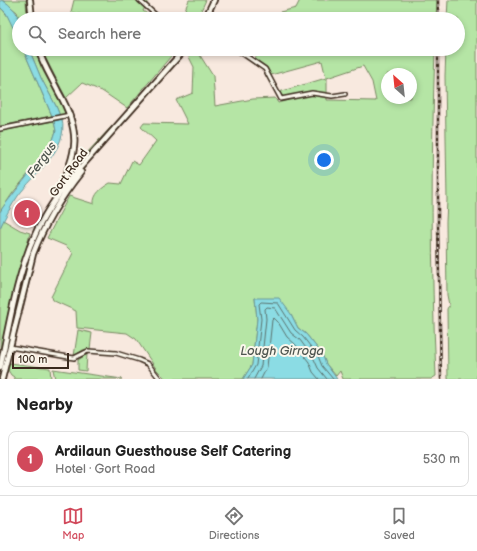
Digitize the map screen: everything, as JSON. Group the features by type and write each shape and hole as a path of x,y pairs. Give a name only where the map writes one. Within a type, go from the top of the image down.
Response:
{"main road":[{"path":"30,0 31,12"},
{"path":"208,12 214,0"},
{"path":"0,368 7,347 27,254 34,235 67,175 72,162 75,144 74,128 70,115 41,56"},
{"path":"54,199 179,56"},
{"path":"67,175 72,180"},
{"name":"Gort Road","path":"2,379 7,347 32,254 40,236 72,180"}],"street":[{"path":"139,0 152,12"},
{"path":"246,56 265,69 281,100 312,93 332,96 345,94"},
{"path":"0,129 70,115"},
{"path":"7,347 74,358 88,351 116,353 148,364 160,379"}],"green space":[{"path":"2,0 26,0 27,12 17,12"},
{"path":"74,0 149,0 143,11 144,12 71,12"},
{"path":"189,0 206,0 200,12 184,12"},
{"path":"300,0 437,0 436,12 280,12 296,8"},
{"path":"448,0 477,0 477,379 448,379 447,309 449,305 447,295 446,222 446,56 465,56 465,12 447,12"},
{"path":"0,7 12,23 12,56 26,56 52,116 0,126"},
{"path":"32,56 37,56 41,67 65,111 65,114 60,116"},
{"path":"45,56 171,56 127,108 102,91 82,83 66,98"},
{"path":"188,56 200,56 213,76 215,106 253,99 275,98 278,103 288,100 279,92 326,78 322,61 271,75 267,67 255,59 256,56 435,56 432,212 436,376 431,379 343,379 340,371 336,376 326,364 322,354 306,334 298,328 291,314 255,298 257,319 252,365 243,379 166,379 157,370 136,339 127,333 77,328 76,311 52,300 51,297 73,253 66,246 47,238 69,196 94,204 95,197 104,187 110,183 121,184 132,161 139,165 156,141 141,127 144,123 188,124 176,100 193,93 194,67","holes":["363,66 372,82 376,101 327,100 327,78"]},
{"path":"54,121 56,131 51,146 12,194 0,212 0,131"},
{"path":"112,126 114,127 72,175 71,173 84,156"},
{"path":"3,220 20,230 30,233 0,356 0,228"},
{"path":"78,330 92,333 90,349 83,350 74,356"},
{"path":"87,354 86,371 78,370 78,360"},
{"path":"10,363 50,368 51,379 14,379 8,370"},
{"path":"53,369 122,379 55,379"}],"water":[{"path":"0,0 9,4 15,10 16,12 12,12 12,25 6,13 0,7"},
{"path":"26,56 32,56 41,78 56,106 60,116 53,118"},
{"name":"Fergus","path":"62,119 63,130 55,151 41,170 18,196 0,228 0,212 51,146 56,131 54,121"},
{"name":"Lough Girroga","path":"255,298 279,298 291,314 298,328 306,334 322,354 326,364 337,379 243,379 252,365 257,319"}],"railway":[{"path":"438,0 438,12"},
{"path":"438,56 438,225 441,379"}],"place":[{"name":"Ardilaun Guesthouse Self Catering","path":"27,213"}]}
